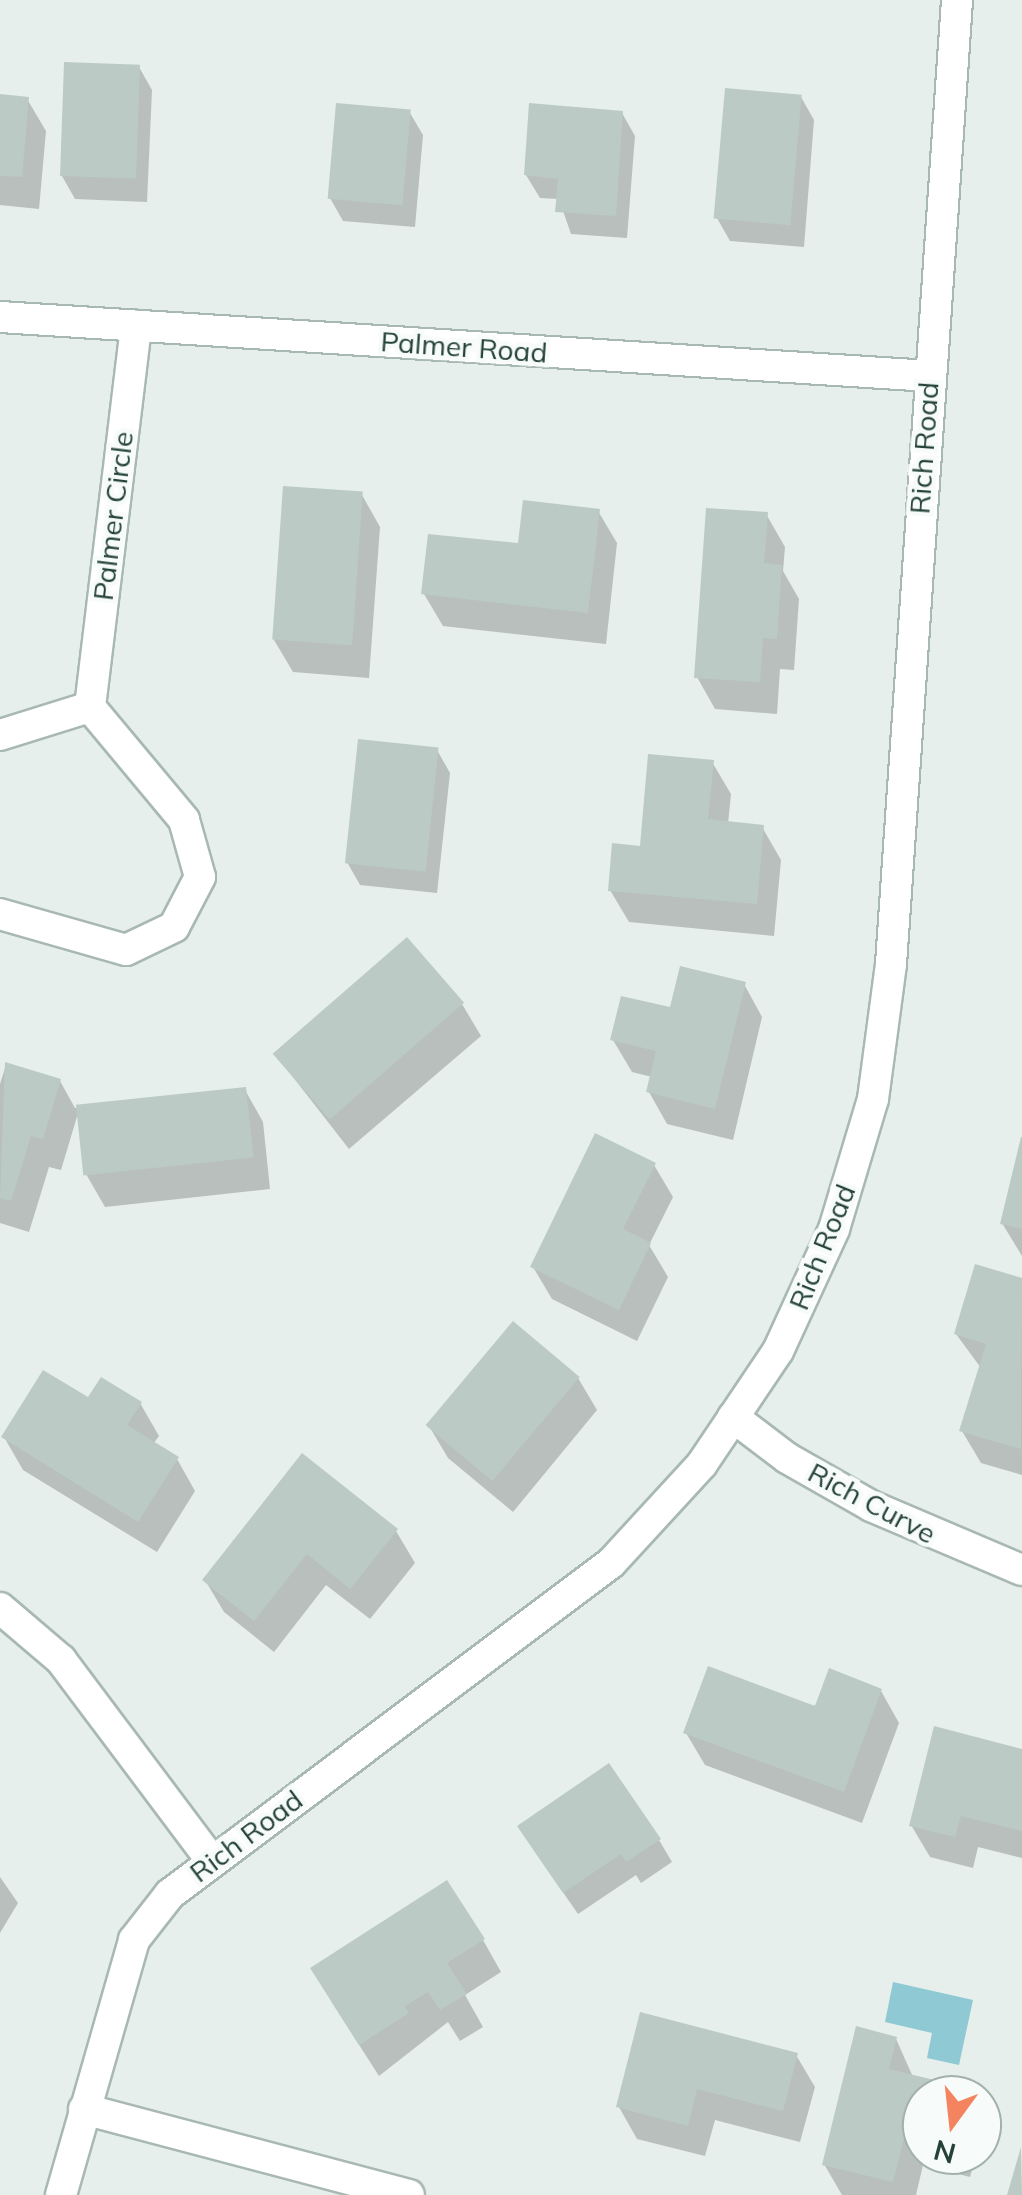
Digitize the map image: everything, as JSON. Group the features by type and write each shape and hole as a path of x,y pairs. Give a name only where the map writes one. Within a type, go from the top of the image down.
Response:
{"street":[{"name":"Rich Road","path":"61,2195 134,1940 170,1894 610,1563 702,1464 778,1351 834,1229 873,1099 891,964 928,376 957,0"},
{"name":"Palmer Road","path":"0,317 928,376"},
{"name":"Palmer Circle","path":"90,707 136,326"},
{"path":"0,735 90,707 184,820 200,877 174,927 126,950 0,914"},
{"name":"Rich Curve","path":"733,1417 787,1458 871,1506 1022,1570"},
{"path":"0,1608 60,1660 211,1860"},
{"path":"84,2109 409,2195"}],"water":[{"path":"893,1982 973,2000 959,2065 927,2058 932,2033 885,2022"}],"building":[{"path":"64,62 140,65 136,179 60,176"},
{"path":"725,88 802,95 790,225 714,219"},
{"path":"0,94 29,97 22,177 0,176"},
{"path":"336,103 411,110 402,205 328,199"},
{"path":"529,103 623,111 616,216 555,212 558,179 524,175"},
{"path":"283,486 363,492 352,645 272,640"},
{"path":"523,500 600,509 588,613 421,594 428,534 518,543"},
{"path":"706,508 768,512 764,563 782,565 777,639 763,638 760,682 694,678"},
{"path":"358,739 439,747 425,872 345,863"},
{"path":"648,754 714,760 708,819 764,825 757,904 608,891 612,843 640,846"},
{"path":"407,937 464,1003 330,1119 273,1054"},
{"path":"680,966 746,982 715,1109 646,1092 656,1051 610,1040 621,996 670,1007"},
{"path":"5,1062 61,1079 43,1139 31,1136 11,1201 0,1198"},
{"path":"246,1087 253,1158 83,1175 76,1105"},
{"path":"595,1133 656,1163 623,1229 651,1243 619,1310 530,1267"},
{"path":"1022,1137 1022,1229 1000,1224"},
{"path":"975,1264 1022,1278 1021,1449 959,1431 986,1344 954,1334"},
{"path":"513,1321 580,1377 492,1481 426,1425"},
{"path":"43,1370 88,1397 101,1377 142,1402 127,1425 179,1457 138,1522 1,1437"},
{"path":"302,1453 398,1529 350,1589 307,1554 254,1621 202,1580"},
{"path":"708,1666 815,1706 829,1668 882,1689 844,1792 683,1733"},
{"path":"934,1726 1022,1749 1022,1831 961,1816 955,1837 909,1826"},
{"path":"609,1763 661,1839 626,1862 621,1854 563,1893 517,1826"},
{"path":"447,1880 485,1939 447,1963 467,1994 440,2010 428,1992 405,2006 409,2013 359,2045 310,1968"},
{"path":"640,2012 798,2053 783,2111 697,2089 688,2126 616,2107"},
{"path":"856,2026 897,2037 889,2069 914,2075 902,2075 902,2146 893,2182 822,2165"},
{"path":"1021,2147 1022,2195 1007,2195"}]}
